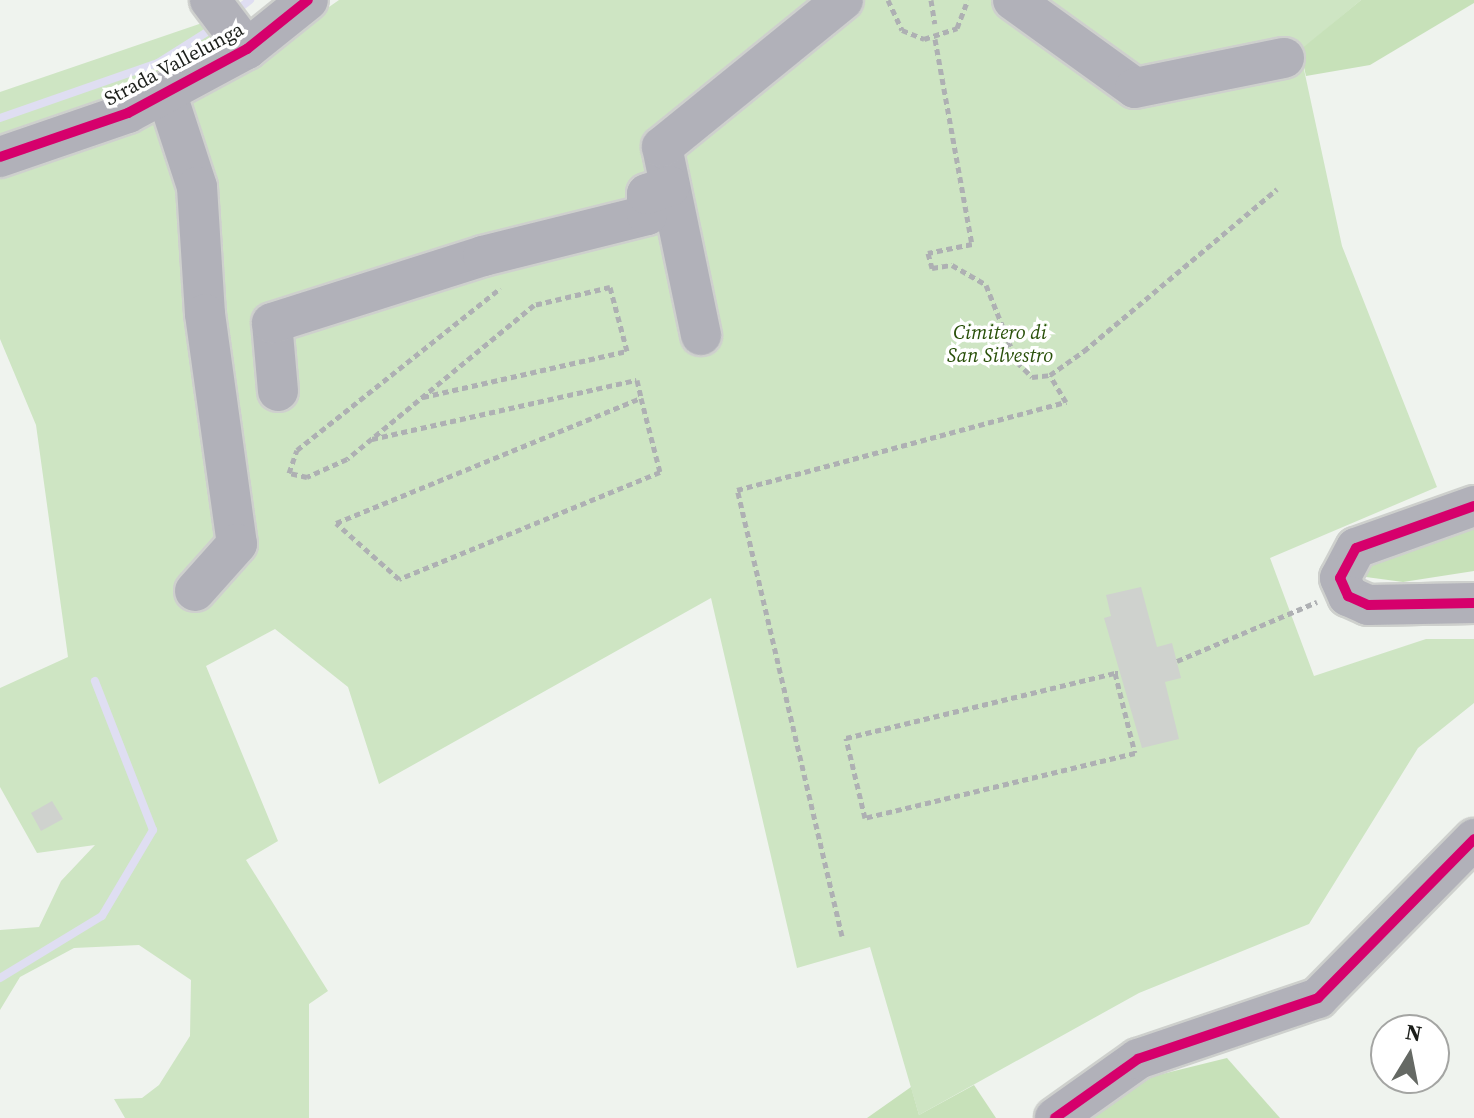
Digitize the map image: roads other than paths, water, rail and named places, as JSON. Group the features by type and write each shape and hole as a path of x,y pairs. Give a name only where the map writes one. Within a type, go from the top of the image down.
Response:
{"street":[{"path":"210,0 247,49"},
{"name":"Strada Vallelunga","path":"0,157 166,92 247,49 308,0"},
{"path":"701,335 662,147 843,0"},
{"path":"1013,0 1135,88 1284,58"},
{"path":"166,92 197,187 205,314 237,544 195,591"},
{"path":"278,391 272,323 534,243 647,215 647,194 670,186"},
{"path":"1474,506 1356,548 1341,566 1342,587 1355,601 1383,608 1474,603"},
{"path":"1055,1118 1138,1059 1318,998 1474,839"}],"waterway":[{"path":"232,14 250,0"},
{"path":"0,118 158,63 215,27"},
{"path":"0,978 102,916 153,830 95,681"}],"park label":[{"name":"Cimitero di San Silvestro","path":"1000,344"}]}
